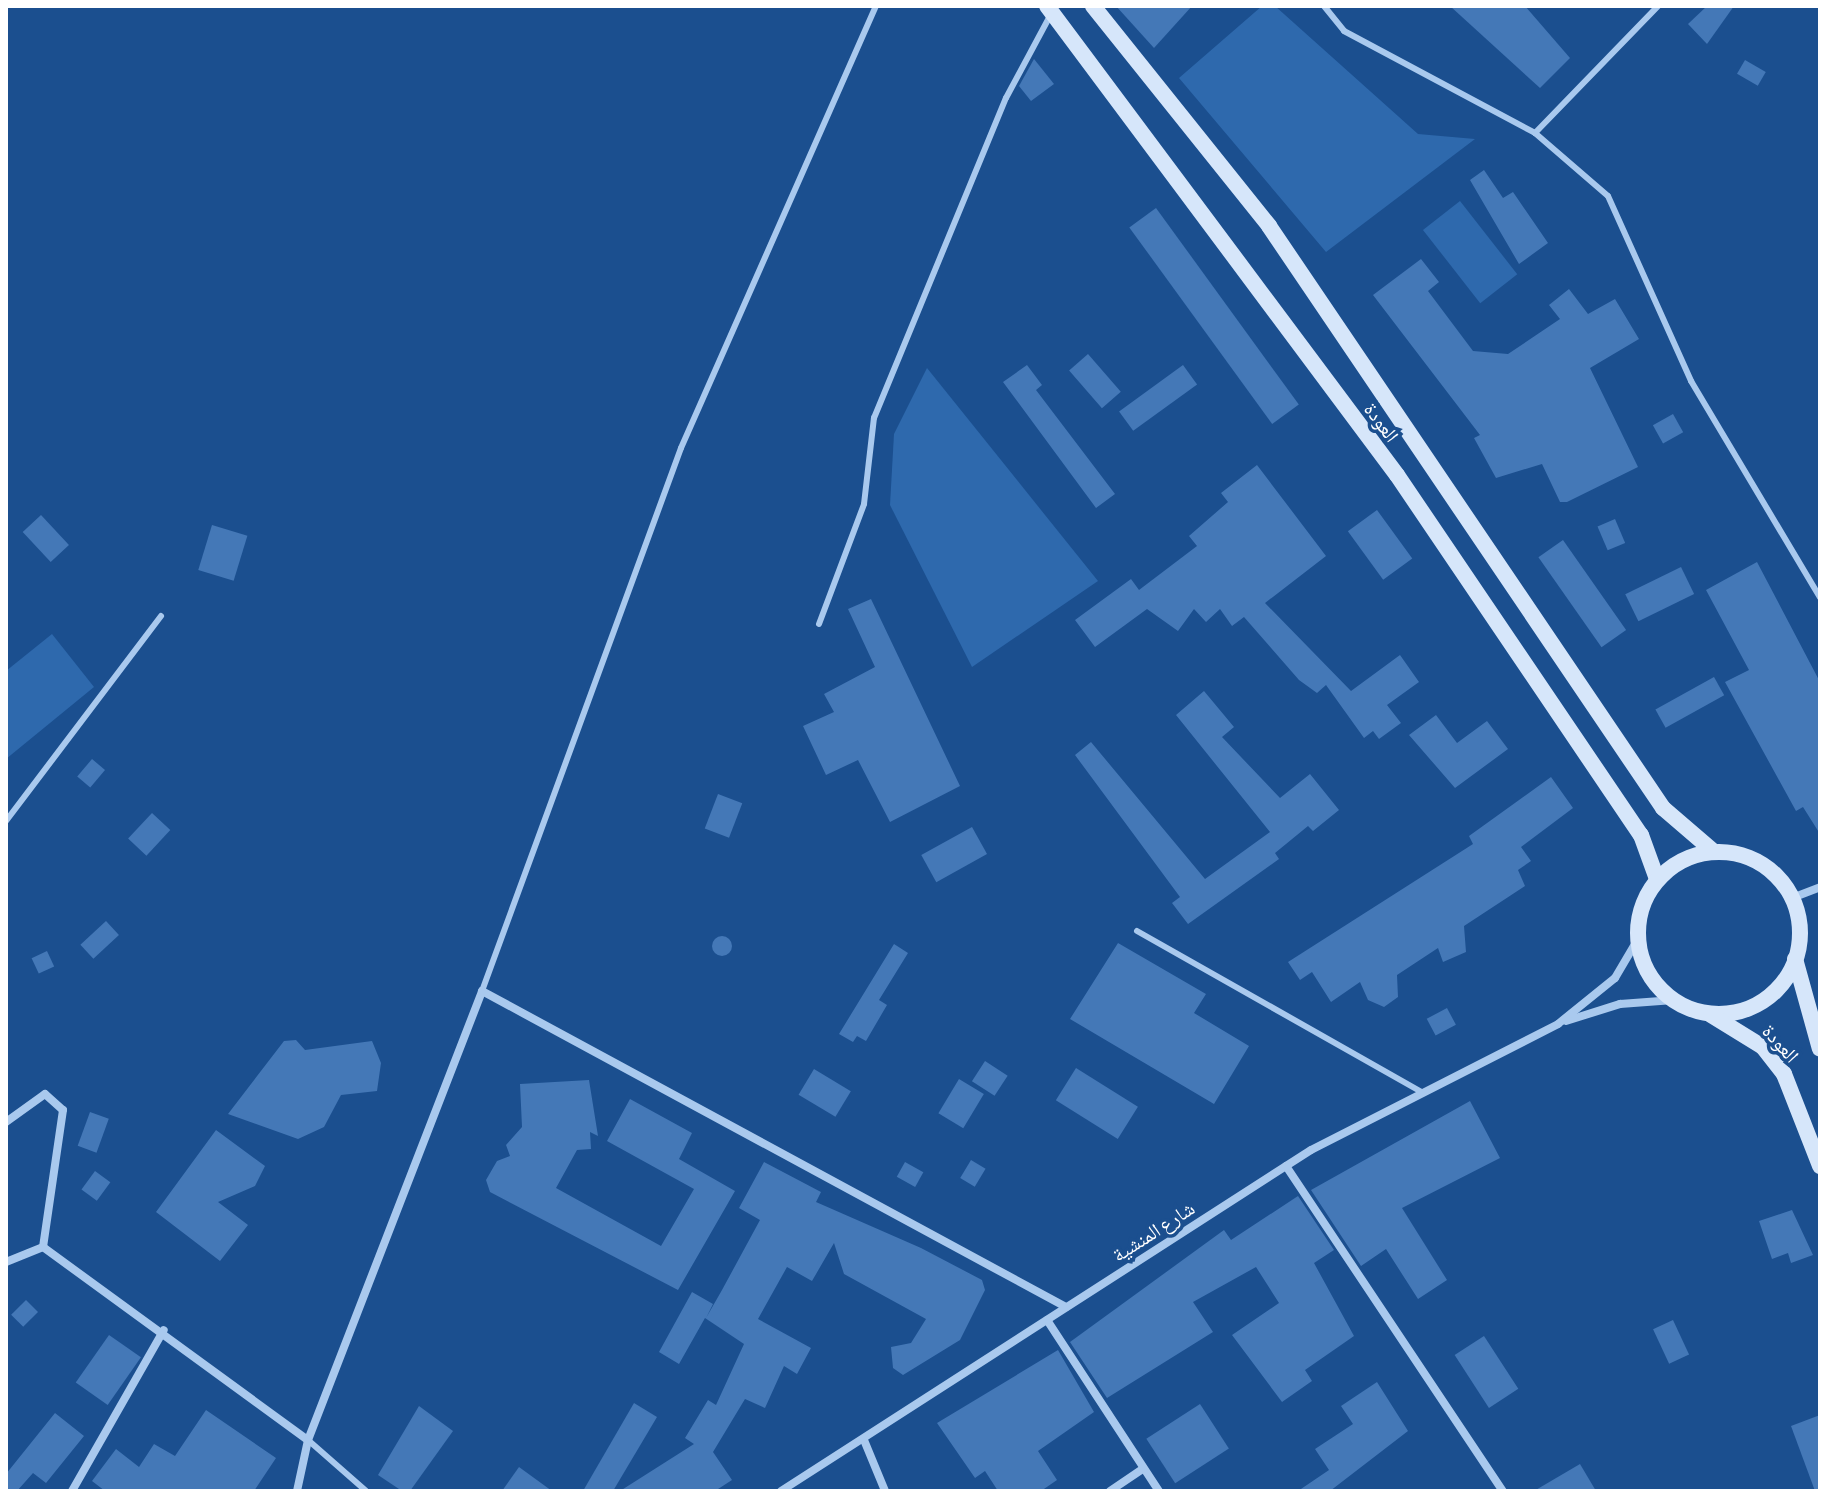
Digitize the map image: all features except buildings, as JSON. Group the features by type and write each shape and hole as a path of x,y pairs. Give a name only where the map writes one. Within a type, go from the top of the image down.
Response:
{"main road":[{"name":"العودة","path":"1093,6 1269,226 1663,808 1713,851"},
{"name":"العودة","path":"1049,9 1397,475 1641,835 1657,879"},
{"path":"1713,851 1753,859 1792,898 1799,924 1795,958 1783,982 1756,1004 1706,1013 1674,1000 1650,975 1638,939 1642,907 1657,879 1713,851"},
{"name":"العودة","path":"1795,958 1820,1049"},
{"name":"العودة","path":"1706,1013 1741,1030 1784,1074 1820,1166"}],"street":[{"path":"1792,898 1820,887"},
{"name":"شارع المنشية","path":"1558,1024 1615,978 1638,939"},
{"path":"297,1491 308,1440 482,991 1066,1307"},
{"name":"شارع المنشية","path":"781,1491 1286,1166 1558,1024 1620,1004 1674,1000"},
{"path":"6,1122 45,1094 63,1110 43,1247"},
{"path":"1286,1166 1503,1491"},
{"path":"43,1247 164,1330 308,1440"},
{"path":"6,1262 43,1247"},
{"path":"1047,1320 1159,1491"},
{"path":"72,1491 164,1330"},
{"path":"864,1440 885,1491"},
{"path":"1110,1491 1143,1469"}],"lane":[{"path":"482,991 681,448 876,6"},
{"path":"1324,6 1344,31 1535,133 1608,196 1691,381 1820,597"},
{"path":"1535,133 1658,6"},
{"path":"819,624 864,504 874,418 1006,98 1049,9"},
{"path":"6,821 161,616"},
{"path":"1137,931 1423,1093"},
{"path":"308,1440 366,1491"}],"shaded area":[{"path":"1262,6 1275,6 1418,134 1475,139 1326,252 1179,78"},
{"path":"1460,201 1517,274 1480,303 1423,230"},
{"path":"927,368 1098,581 972,667 890,505 894,434"},
{"path":"52,634 94,687 6,759 6,671"}]}
